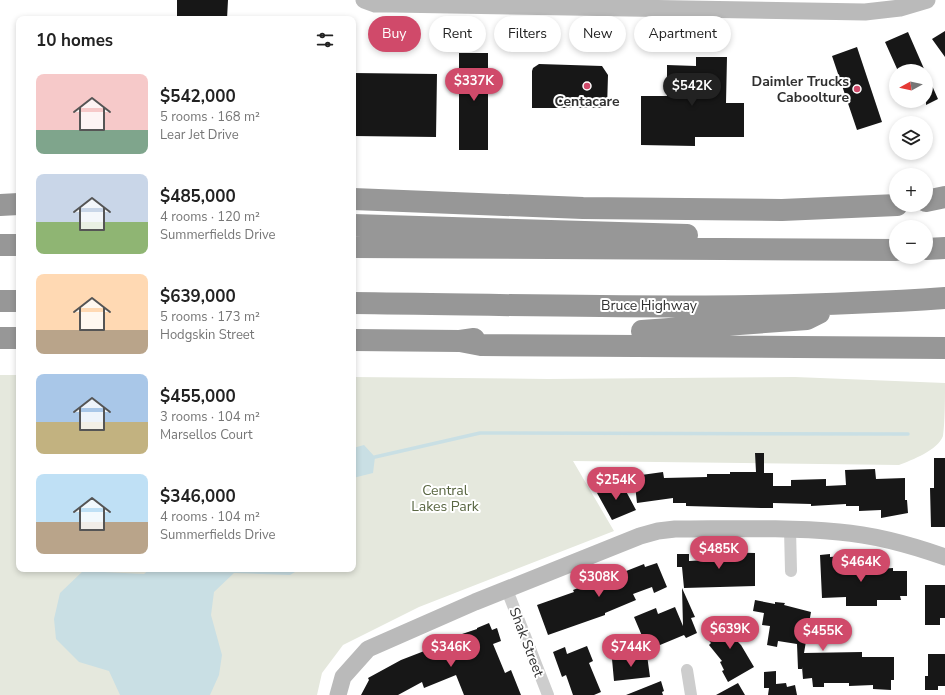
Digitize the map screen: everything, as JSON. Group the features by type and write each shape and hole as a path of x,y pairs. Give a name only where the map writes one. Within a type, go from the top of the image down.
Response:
{"highway":[{"path":"933,200 945,197"},
{"path":"356,199 590,208 782,210 889,205"},
{"path":"0,205 16,204"},
{"path":"0,219 16,219"},
{"path":"356,226 790,238 822,250"},
{"path":"0,245 16,246"},
{"path":"356,247 889,250"},
{"path":"933,249 945,248"},
{"name":"Bruce Highway","path":"356,303 749,306 833,304 945,298"},
{"path":"0,301 16,301"},
{"path":"356,340 460,341 481,338 659,331 807,320 833,304"},
{"path":"0,338 16,338"},
{"path":"460,341 481,345 945,348"}],"street":[{"path":"364,0 375,4 866,12 900,8 927,0"},
{"path":"338,695 343,677 368,649 507,590 640,536 658,531 675,529 790,529 839,532 868,536 926,550 945,557"},
{"path":"790,529 791,572"},
{"name":"Shak Street","path":"507,590 548,695"},
{"path":"687,670 691,695"}],"green space":[{"name":"Central Lakes Park","path":"0,375 16,375 16,572 356,572 356,377 548,379 795,377 945,383 945,417 943,436 936,446 924,454 899,465 573,461 614,531 419,607 343,645 322,673 317,695 0,695"}],"shaded area":[{"path":"364,445 375,457 373,473 356,477 356,447"},
{"path":"82,572 144,574 146,572 295,572 290,575 234,573 214,592 211,615 222,655 219,675 210,695 120,695 109,671 79,662 56,639 54,619 60,593"}],"building":[{"path":"177,0 228,0 227,16 177,16"},
{"path":"945,31 945,57 932,39"},
{"path":"908,32 922,64 895,64 885,42"},
{"name":"Daimler Trucks Caboolture","path":"857,47 882,122 857,130 832,56"},
{"path":"459,53 488,53 488,150 459,150"},
{"path":"696,57 727,57 726,103 744,103 744,137 695,137 695,146 641,145 641,96 667,96 667,65 696,66"},
{"path":"539,64 602,66 608,75 607,108 532,108 532,71 533,68"},
{"path":"356,73 437,74 436,137 356,136"},
{"path":"933,88 938,99 933,102"},
{"path":"755,453 764,453 764,473 773,473 773,486 791,486 791,480 826,479 826,486 846,485 845,470 875,469 876,479 905,478 905,500 907,500 908,513 881,518 881,510 859,511 859,506 846,506 846,504 811,506 811,504 773,503 773,508 686,506 686,503 673,503 673,498 637,503 634,476 663,472 664,478 707,477 707,474 756,472"},
{"path":"934,458 945,458 945,527 931,527 930,488 934,488"},
{"path":"620,480 636,510 612,520 597,493"},
{"path":"713,552 755,553 755,586 684,588 682,567 677,567 677,554 689,554 689,561 707,560 707,555 713,555"},
{"path":"830,554 830,557 842,556 842,566 877,566 877,569 893,568 893,571 907,571 907,596 900,596 901,600 877,600 877,606 846,606 846,597 822,598 820,555"},
{"path":"657,563 667,587 654,593 652,587 633,594 636,600 605,613 605,615 548,635 537,605 574,592 573,590 583,586 585,590 607,582 605,578 615,574 616,575 644,564 645,567"},
{"path":"925,585 945,585 945,618 940,618 940,625 925,625"},
{"path":"682,588 695,617 691,618 697,633 686,638 684,635 648,650 634,617 656,608 658,614 675,607 683,626"},
{"path":"755,600 775,604 775,602 785,603 784,605 811,612 804,653 862,652 862,657 894,657 894,680 891,680 891,690 873,689 873,685 849,686 849,683 824,683 824,687 813,687 812,678 803,679 802,667 802,669 798,669 797,644 778,641 777,647 767,645 770,626 762,625 764,613 753,611"},
{"path":"732,618 741,628 741,632 734,638 741,645 754,667 728,682 722,671 724,670 720,662 722,661 709,645 711,643 705,636 715,628 717,631"},
{"path":"489,623 492,630 497,628 501,641 493,644 505,673 511,670 521,695 464,695 456,675 424,688 422,682 398,695 361,695 369,680 368,678 401,660 445,643 444,640 477,629"},
{"path":"587,646 593,661 589,663 601,692 594,695 573,695 566,675 562,677 553,652 565,647 567,654"},
{"path":"928,654 945,654 945,686 938,686 938,690 925,690 925,676 928,676"},
{"path":"647,655 650,677 614,681 612,659"},
{"path":"776,671 776,684 786,683 787,687 795,685 797,695 768,695 769,688 764,688 764,672"},
{"path":"661,681 664,691 662,692 663,695 626,695"},
{"path":"738,683 745,695 716,695"}],"waterway":[{"path":"375,457 480,433 908,434"}],"place":[{"name":"Centacare","path":"587,86"},
{"name":"Daimler Trucks Caboolture","path":"857,89"}]}
